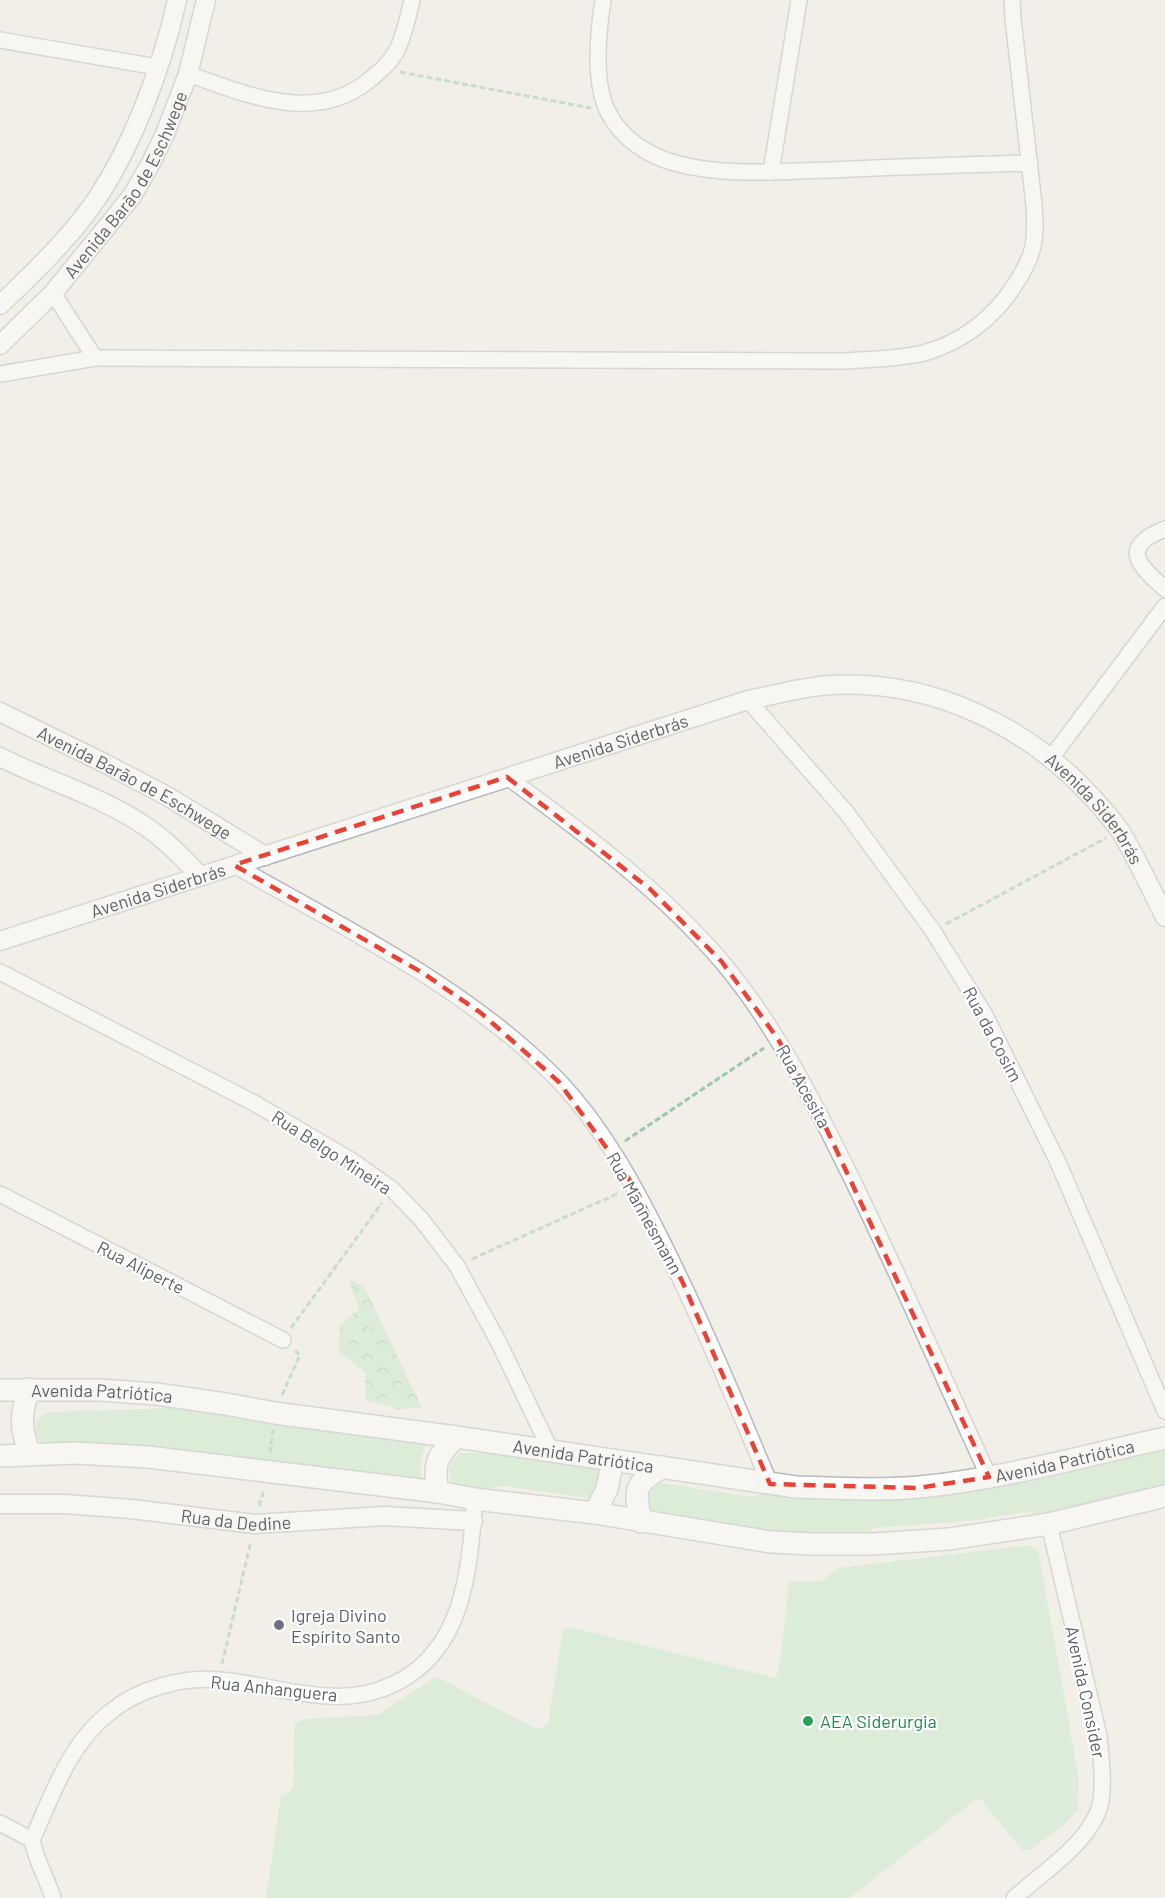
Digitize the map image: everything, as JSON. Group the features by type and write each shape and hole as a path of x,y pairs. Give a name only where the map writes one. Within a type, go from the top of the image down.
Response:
{"main road":[{"path":"29,1389 23,1407 21,1425 30,1454"},
{"name":"Avenida Patriótica","path":"0,1390 100,1390 156,1394 796,1487 918,1488 989,1477 1165,1438"},
{"path":"438,1492 435,1471 438,1459 442,1451 456,1437"},
{"path":"0,1456 75,1453 148,1457 595,1513 771,1542 873,1544 950,1539 1049,1524 1165,1496"},
{"path":"595,1513 607,1490 613,1460"},
{"path":"640,1522 636,1502 637,1489 648,1476 663,1467"}],"street":[{"name":"Avenida Barão de Eschwege","path":"2,301 44,262 90,209 108,181 144,105 177,0"},
{"name":"Avenida Barão de Eschwege","path":"0,345 53,293 132,196 165,134 188,74 206,0"},
{"path":"188,74 269,100 291,103 327,102 362,86 384,69 397,49 412,0"},
{"path":"603,0 598,32 598,61 607,111 632,141 667,160 696,168 771,172 1030,163"},
{"path":"771,172 799,0"},
{"path":"0,374 95,358 846,361 923,353 951,342 976,328 991,315 1006,299 1026,267 1033,249 1034,205 1012,0"},
{"path":"0,40 157,67"},
{"path":"108,181 132,196"},
{"path":"90,209 110,224"},
{"path":"53,293 95,358"},
{"path":"1165,529 1147,538 1138,546 1136,552 1141,566 1165,589"},
{"path":"1051,758 1165,606"},
{"name":"Avenida Siderbrás","path":"0,941 748,700 831,685 863,685 934,696 1011,730 1051,758 1078,782 1120,831 1165,917"},
{"name":"Rua da Cosim","path":"748,700 846,812 933,931 985,1015 1057,1160 1165,1411"},
{"name":"Avenida Barão de Eschwege","path":"0,712 104,762 167,796 265,856"},
{"name":"Avenida Barão de Eschwege","path":"0,757 98,800 142,824 171,846 200,876"},
{"name":"Rua Acesita","path":"507,777 583,833 658,897 722,962 748,994 778,1039 813,1100 872,1220 989,1477"},
{"name":"Rua Mannesmann","path":"234,865 423,973 480,1013 527,1051 559,1082 584,1112 634,1186 683,1283 770,1484"},
{"name":"Rua Belgo Mineira","path":"0,972 254,1103 354,1162 392,1189 421,1219 457,1266 499,1343 551,1450"},
{"name":"Rua Aliperte","path":"0,1194 283,1340"},
{"name":"Rua Anhanguera","path":"32,1840 82,1740 108,1713 146,1692 190,1681 219,1680 320,1696 353,1696 386,1688 423,1666 438,1648 452,1624 463,1596 475,1499"},
{"name":"Rua da Dedine","path":"0,1504 65,1504 131,1509 255,1524 384,1516 473,1521"},
{"name":"Avenida Consider","path":"1014,1898 1087,1833 1101,1799 1099,1736 1049,1524"},
{"path":"0,1823 32,1840 34,1854 48,1881 53,1898"}],"path":[{"path":"384,69 607,111"},
{"path":"933,931 1120,831"},
{"path":"611,1150 778,1039"},
{"path":"457,1266 634,1186"}],"highlighted area":[{"path":"507,777 650,889 722,962 778,1039 813,1100 989,1477 918,1488 770,1484 683,1283 634,1186 559,1082 481,1013 423,973 234,865"}],"green space":[{"path":"348,1277 365,1288 422,1408 398,1409 365,1400 365,1372 339,1352 340,1324 359,1310"},
{"path":"175,1408 280,1420 428,1442 421,1462 423,1482 47,1447 36,1434 39,1419 49,1412"},
{"path":"1165,1446 1165,1487 1037,1516 1030,1511 977,1520 874,1528 857,1540 803,1536 653,1515 648,1506 650,1493 662,1483 751,1497 771,1492 809,1494"},
{"path":"461,1453 503,1453 595,1468 604,1474 594,1499 505,1486 465,1491 454,1486 449,1472 453,1460"},
{"name":"AEA Siderurgia","path":"1030,1545 1039,1554 1079,1780 1078,1809 1068,1821 1030,1850 1022,1850 981,1799 975,1800 849,1898 266,1898 281,1796 293,1789 295,1723 305,1719 377,1715 437,1677 537,1729 548,1724 563,1629 570,1627 775,1678 780,1664 789,1582 822,1581 838,1568"}],"place":[{"name":"Igreja Divino Espírito Santo","path":"279,1625"},
{"name":"AEA Siderurgia","path":"808,1721"}]}
